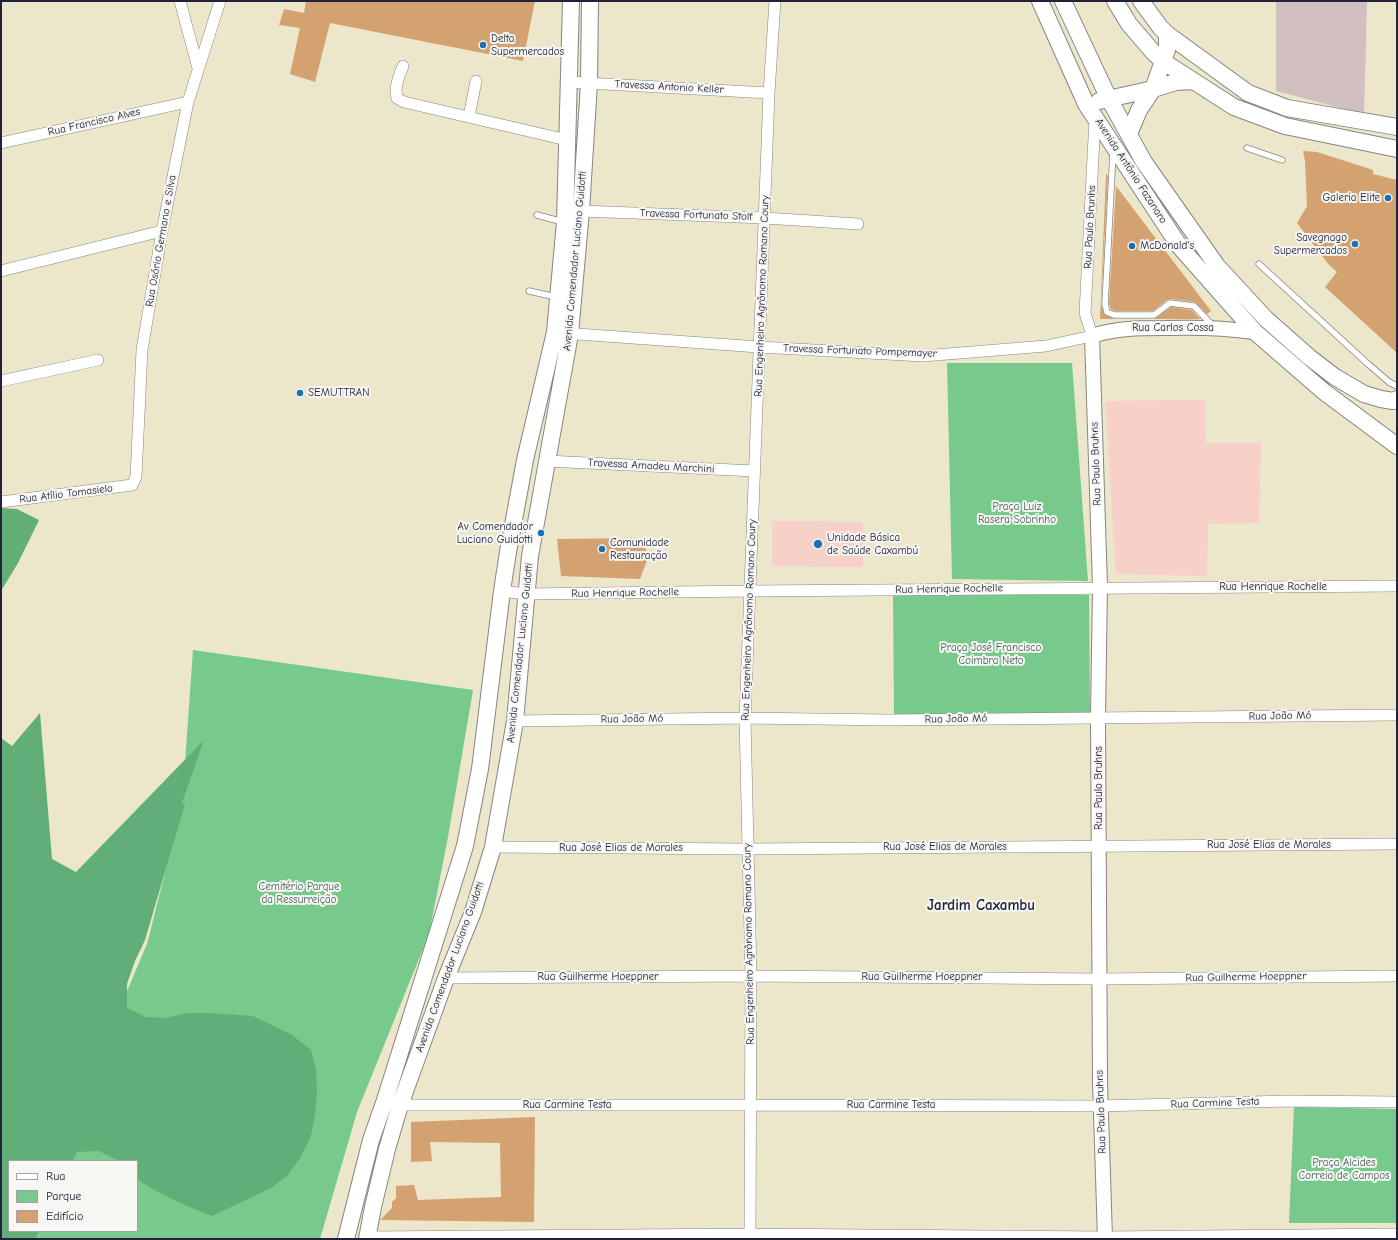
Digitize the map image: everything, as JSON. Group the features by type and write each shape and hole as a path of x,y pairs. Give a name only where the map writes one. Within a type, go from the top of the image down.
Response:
{"main road":[{"name":"Avenida Comendador Luciano Guidotti","path":"367,1238 387,1149 392,1103 465,846 480,769 502,591 525,460 562,333 558,297 565,222 571,1"},
{"name":"Avenida Comendador Luciano Guidotti","path":"346,1239 371,1140 392,1103 446,978 473,912 493,847 515,721 530,556 546,461 562,333 581,212 589,83 590,1"},
{"name":"Avenida Antônio Fazanaro","path":"1040,1 1091,110 1180,247 1255,332 1323,391 1397,446"},
{"name":"Avenida Antônio Fazanaro","path":"1063,1 1109,99 1144,162 1217,266 1266,319 1309,357 1335,377 1364,394 1381,400 1397,400"},
{"path":"1115,1 1129,24 1153,52 1164,62 1241,110 1285,126 1397,149"},
{"path":"1141,1 1167,34 1248,93 1287,108 1397,127"},
{"path":"1129,134 1139,110 1153,89 1164,62 1167,50 1167,34"},
{"path":"1091,110 1109,99 1176,82 1193,81"},
{"path":"1336,137 1348,132 1397,138"}],"street":[{"path":"180,1 198,69"},
{"name":"Rua Osório Germano e Silva","path":"132,485 136,477 142,350 162,231 188,102 220,1"},
{"name":"Rua Engenheiro Agrônomo Romano Coury","path":"750,1237 751,976 745,718 769,93 775,1"},
{"path":"403,66 395,93 396,98 404,102 567,140"},
{"path":"469,117 476,81"},
{"name":"Travessa Antonio Keller","path":"568,82 769,93"},
{"name":"Rua Francisco Alves","path":"1,143 188,102"},
{"name":"Rua Paulo Brunhs","path":"1091,110 1085,313 1092,336"},
{"name":"Travessa Fortunato Stolf","path":"581,212 765,218 858,224"},
{"path":"1,271 162,231"},
{"name":"Rua Carlos Cossa","path":"1092,336 1103,332 1128,328 1215,328 1255,332"},
{"name":"Travessa Fortunato Pompemayer","path":"562,333 759,347 923,356 1046,346 1092,336"},
{"name":"Rua Paulo Bruhns","path":"1092,336 1100,588 1098,718 1100,1106 1105,1238"},
{"path":"1,381 98,360"},
{"name":"Travessa Amadeu Marchini","path":"546,461 755,471"},
{"name":"Rua Atílio Tomasielo","path":"1,502 132,485"},
{"name":"Rua Henrique Rochelle","path":"502,591 526,594 1397,586"},
{"name":"Rua João Mó","path":"515,721 745,718 889,720 1397,715"},
{"name":"Rua José Elias de Morales","path":"493,847 747,849 1397,844"},
{"name":"Rua Guilherme Hoeppner","path":"446,978 751,976 1100,979 1397,976"},
{"name":"Rua Carmine Testa","path":"392,1103 1100,1106 1288,1101 1397,1102"},
{"path":"367,1238 1105,1238 1397,1234"}],"lane":[{"path":"1114,145 1105,304 1107,312 1114,315 1154,315 1170,303 1194,306 1215,328"},
{"path":"1247,148 1282,160"},
{"path":"537,215 565,222"},
{"path":"1259,264 1388,382 1397,386"},
{"path":"529,291 558,297"}],"shaded area":[{"path":"1276,1 1367,1 1364,114 1276,91"},
{"path":"1205,400 1206,443 1261,443 1259,523 1208,524 1207,576 1116,574 1105,401"},
{"name":"Unidade Básica de Saúde Caxambú","path":"772,521 863,522 863,567 772,566"}],"green space":[{"name":"Praça Luiz Rasera Sobrinho","path":"947,363 1072,363 1088,581 952,579"},
{"path":"1,508 17,509 39,520 18,563 1,591"},
{"name":"Praça José Francisco Coimbra Neto","path":"893,595 1089,595 1090,714 894,714"},
{"name":"Cemitério Parque da Ressurreição","path":"193,650 473,690 448,837 429,934 357,1112 320,1239 25,1239 28,1232 138,1232 138,1160 55,1160 147,944 182,805"},
{"path":"40,713 52,859 76,872 204,740 182,803 185,804 145,940 135,961 127,984 127,1008 146,1017 166,1018 187,1013 253,1016 292,1035 311,1050 316,1070 317,1092 311,1136 300,1158 288,1175 271,1188 212,1216 173,1200 138,1180 138,1160 117,1160 99,1151 77,1152 73,1160 8,1160 8,1232 38,1232 35,1239 1,1239 1,738 12,746"},
{"name":"Praça Alcides Correia de Campos","path":"1294,1107 1397,1109 1397,1223 1289,1223"}],"building":[{"name":"Delta Supermercados","path":"306,1 535,1 523,61 330,23 315,82 290,74 300,28 279,25 284,9 304,13"},
{"name":"Savegnago Supermercados","path":"1303,151 1317,152 1373,170 1373,174 1397,180 1397,353 1325,287 1337,272 1329,265 1297,223 1307,206 1305,161"},
{"path":"1106,174 1108,176 1101,304 1104,314 1114,319 1100,319"},
{"name":"McDonald's","path":"1116,186 1211,311 1207,314 1195,302 1171,299 1167,300 1153,311 1115,311 1111,309 1109,304"},
{"path":"1171,307 1192,310 1200,319 1154,319"},
{"name":"Comunidade Restauração","path":"643,538 648,558 640,579 561,576 557,539"},
{"path":"535,1117 534,1222 380,1220 392,1208 392,1202 396,1198 396,1186 414,1185 418,1200 501,1197 500,1143 430,1142 432,1161 411,1162 411,1122"}],"place":[{"name":"Delta Supermercados","path":"483,45"},
{"name":"Galeria Elite","path":"1388,198"},
{"name":"Savegnago Supermercados","path":"1355,244"},
{"name":"McDonald's","path":"1132,246"},
{"name":"SEMUTTRAN","path":"300,393"},
{"name":"Av Comendador Luciano Guidotti","path":"541,533"},
{"name":"Unidade Básica de Saúde Caxambú","path":"818,544"},
{"name":"Comunidade Restauração","path":"602,549"}],"district":[{"name":"Jardim Caxambu","path":"981,906"}]}
